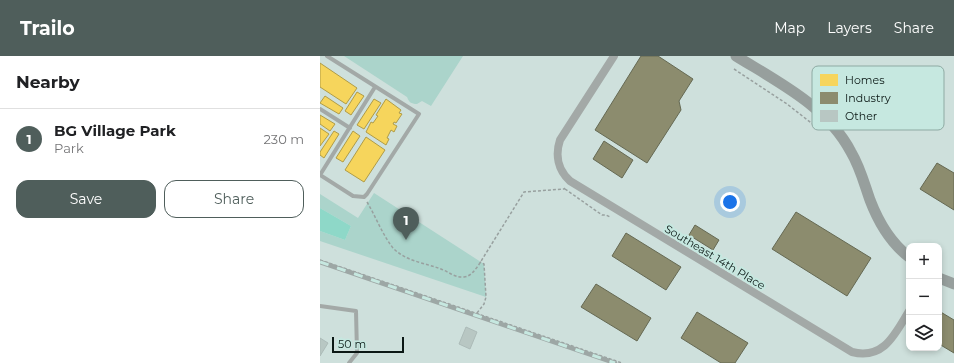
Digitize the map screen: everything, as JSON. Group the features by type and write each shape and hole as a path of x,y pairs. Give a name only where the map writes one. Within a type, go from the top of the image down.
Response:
{"street":[{"name":"Southeast 14th Place","path":"614,56 560,140 557,152 559,164 562,171 570,180 844,349 856,353 869,353 880,349 887,344 906,315"},
{"path":"736,56 812,106"},
{"path":"837,130 851,151 862,173 870,200 882,226 906,253"},
{"path":"942,279 954,284"}],"lane":[{"path":"327,56 419,114 367,194 364,197 353,196 320,175 375,87"},
{"path":"320,109 350,128"},
{"path":"320,306 356,311 357,353 348,363"}],"path":[{"path":"734,70 787,104 812,124"},
{"path":"564,189 570,180"},
{"path":"364,197 394,248 405,256 419,263 442,269 454,276 463,277 471,275 524,192 564,189 602,215 613,218"},
{"path":"320,260 622,363"},
{"path":"477,313 484,304 486,297 484,264 480,262"}],"shaded area":[{"path":"344,56 463,56 431,106 422,101 417,104 412,103 407,97"},
{"path":"374,193 484,264 486,297 320,241 320,231 345,240 351,226 320,208 320,194 358,218"},
{"path":"320,208 351,226 345,240 320,231"}],"building: Homes":[{"path":"320,63 357,88 346,104 320,87"},
{"path":"357,92 364,96 351,115 345,111"},
{"path":"325,96 343,108 339,114 320,103"},
{"path":"374,99 381,103 364,129 357,125"},
{"path":"386,99 401,110 399,113 402,114 396,123 394,122 393,124 397,126 394,132 391,130 387,138 389,139 386,145 366,132 371,122 373,123 378,116 376,115"},
{"path":"320,115 335,124 330,131 320,124"},
{"path":"320,128 329,134 320,146"},
{"path":"334,131 339,134 324,158 320,155 320,152"},
{"path":"353,131 360,136 343,162 336,158"},
{"path":"366,137 385,150 364,182 345,170"}],"building: Industry":[{"path":"641,56 658,56 693,79 679,101 681,110 647,163 595,130"},
{"path":"604,141 633,160 622,178 593,159"},
{"path":"937,163 954,173 954,210 920,189"},
{"path":"796,212 871,258 847,296 772,249"},
{"path":"695,225 719,240 713,250 689,235"},
{"path":"626,233 681,267 666,290 612,256"},
{"path":"596,284 651,318 637,341 581,307"},
{"path":"697,312 748,343 735,363 721,363 681,338"},
{"path":"942,313 954,320 954,353 942,346"}],"building: Other":[{"path":"466,327 477,332 470,349 459,344"},
{"path":"320,338 328,343 320,356"}],"railway":[{"path":"320,262 615,363"}],"place":[{"name":"BG Village Park","path":"406,240"}]}
